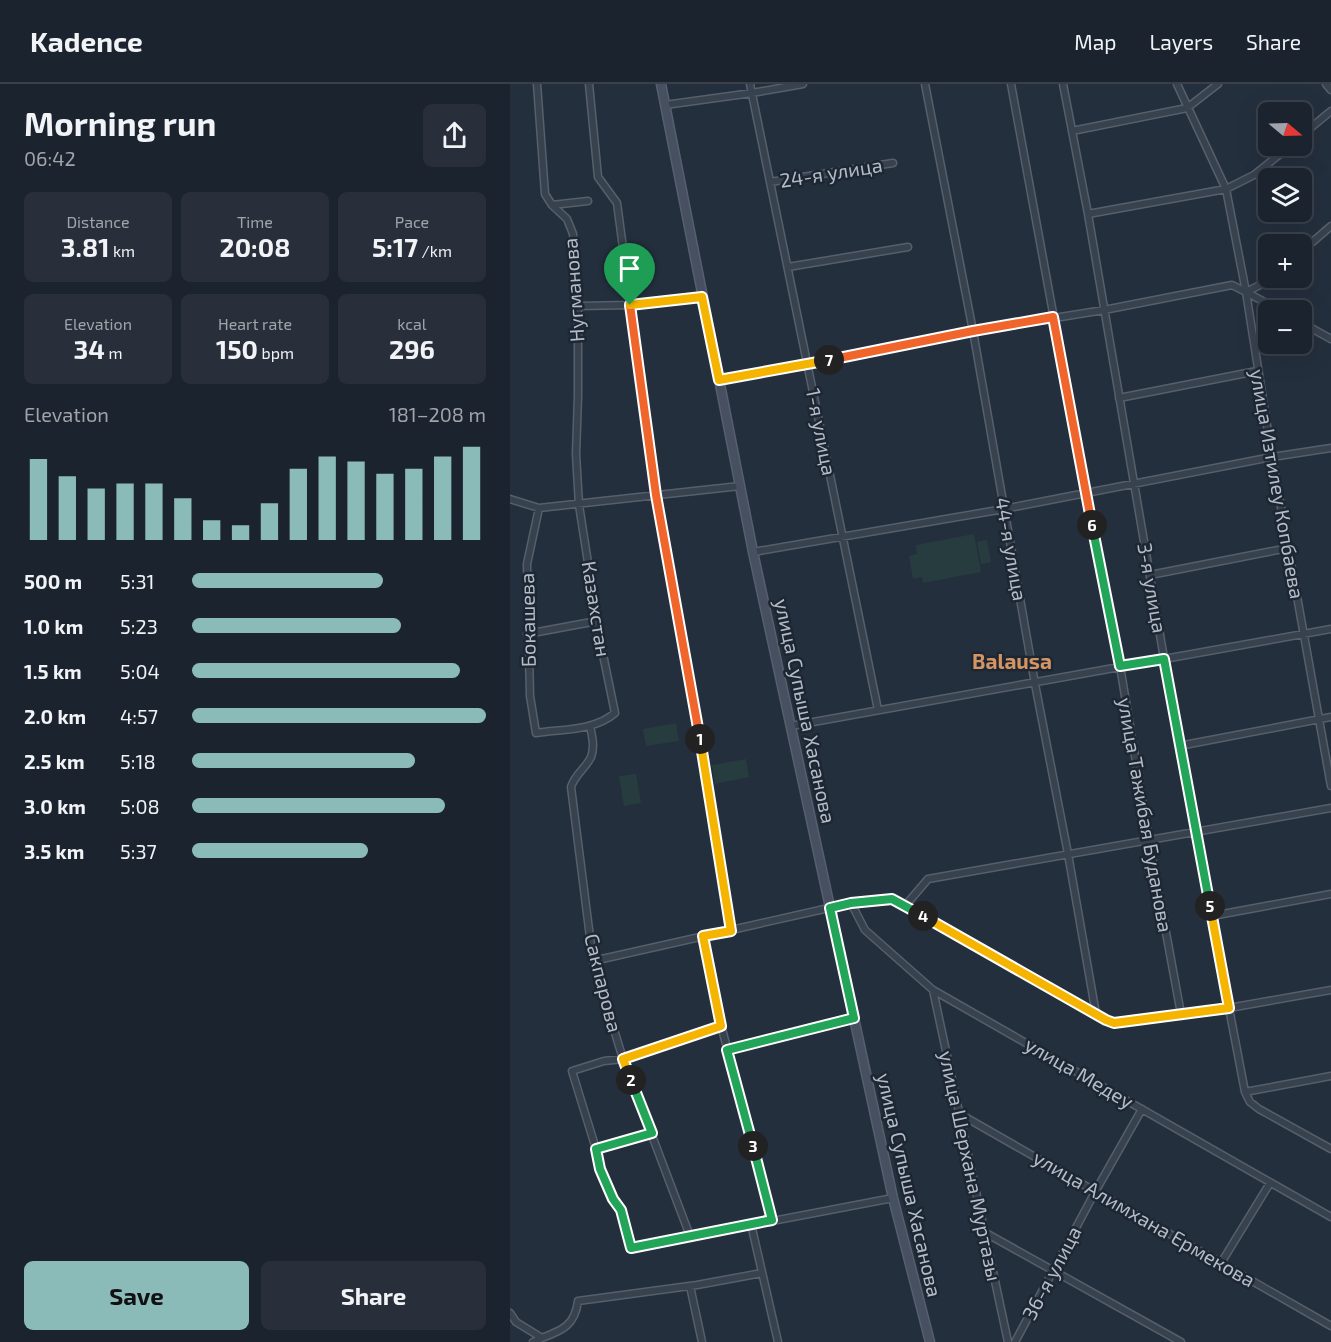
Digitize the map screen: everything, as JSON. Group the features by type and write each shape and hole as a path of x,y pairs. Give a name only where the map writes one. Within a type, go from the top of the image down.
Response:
{"street":[{"name":"Нугманова","path":"537,84 545,194 552,205 567,219 573,234 578,306 576,453 579,505"},
{"path":"590,84 598,177 617,203 656,495 710,790 731,931"},
{"name":"улица Супыша Хасанова","path":"661,84 753,552 893,1198 930,1342"},
{"name":"1-я улица","path":"750,84 878,710"},
{"path":"665,105 803,84"},
{"name":"44-я улица","path":"925,84 973,331 1096,1014"},
{"name":"улица Тажибая Буданова","path":"1011,84 1120,666 1181,1014"},
{"name":"3-я улица","path":"1063,84 1088,214 1179,746 1245,1092"},
{"name":"улица Изтилеу Копбаева","path":"1177,84 1226,189 1246,292 1257,371 1331,786"},
{"path":"1072,131 1187,108 1218,84"},
{"path":"1326,84 1331,90"},
{"path":"1312,127 1331,111"},
{"path":"1088,214 1226,189 1254,175 1278,156"},
{"name":"24-я улица","path":"770,182 893,164"},
{"path":"552,205 588,201"},
{"path":"1312,242 1331,226"},
{"path":"788,267 908,247"},
{"path":"719,380 973,331 1104,310 1232,285 1261,300"},
{"path":"1246,292 1258,286"},
{"path":"578,306 630,305 702,297"},
{"path":"1312,329 1331,339"},
{"path":"1119,398 1257,371"},
{"path":"753,552 1005,509 1272,457 1331,448"},
{"path":"510,499 539,508 740,486"},
{"name":"Казахстан","path":"579,505 597,621 615,713 590,726"},
{"name":"Бокашева","path":"539,508 527,564 530,696 536,733 590,726"},
{"path":"1150,574 1288,548"},
{"path":"527,634 597,621"},
{"path":"791,726 1035,684 1120,666 1331,629"},
{"path":"1179,746 1331,717"},
{"name":"Сакпарова","path":"590,726 593,746 590,758 573,779 571,787 593,961 623,1059 690,1236"},
{"path":"905,906 928,879 1331,808"},
{"path":"1212,916 1331,894"},
{"path":"593,961 851,903 892,899 1114,1023 1229,1008 1331,990"},
{"name":"улица Медеу","path":"851,903 865,930 933,990 1331,1217"},
{"path":"703,936 721,1026 772,1220"},
{"name":"улица Шерхана Муртазы","path":"933,990 1008,1342"},
{"path":"727,1050 854,1018"},
{"path":"721,1026 623,1059 604,1061 572,1071 600,1169 613,1199 621,1210 631,1248 893,1198"},
{"path":"1331,1076 1245,1092 1250,1102 1259,1109 1331,1149"},
{"name":"36-я улица","path":"1015,1342 1142,1109"},
{"name":"улица Алимхана Ермекова","path":"958,1113 1331,1326"},
{"path":"596,1149 652,1133"},
{"path":"1221,1263 1270,1183"},
{"path":"751,1224 778,1342"},
{"path":"984,1232 1181,1342"},
{"path":"533,1342 559,1332 574,1319 578,1301 690,1286 762,1273"},
{"path":"690,1286 702,1342"},
{"path":"510,1313 516,1322 542,1338"}],"green space":[{"path":"974,534 981,572 923,583 922,577 913,579 909,556 917,554 916,545"},
{"path":"987,540 991,562 981,564 977,542"},
{"path":"676,723 679,741 646,746 643,729"},
{"path":"746,759 749,777 715,784 712,765"},
{"path":"636,774 641,803 624,806 619,776"}],"district":[{"name":"Balausa","path":"1012,662"}],"route":[{"path":"702,297 719,380 1053,317 1120,666 1164,659 1229,1008 1114,1023 892,899 851,903 830,908 854,1018 727,1050 772,1220 631,1248 621,1210 613,1199 600,1169 596,1149 652,1133 623,1059 721,1026 703,936 731,931 710,790 656,495 630,305 702,297"}]}
